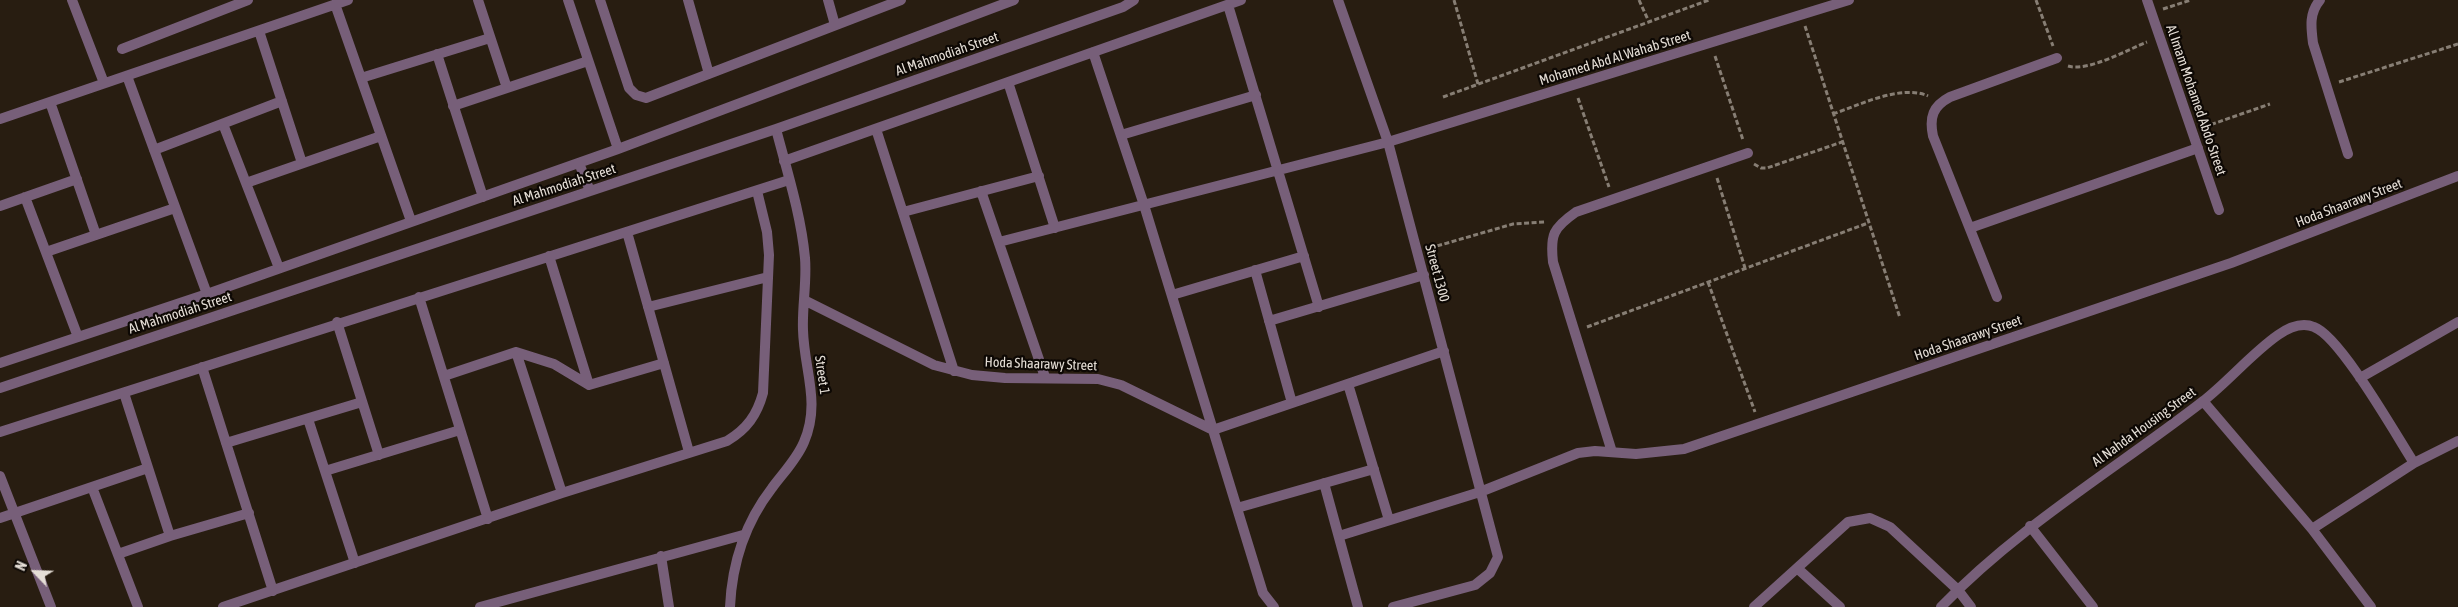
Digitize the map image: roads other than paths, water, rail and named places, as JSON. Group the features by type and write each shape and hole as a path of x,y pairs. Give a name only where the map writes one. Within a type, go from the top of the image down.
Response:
{"street":[{"path":"72,0 104,84"},
{"path":"122,49 248,0"},
{"path":"0,119 348,0"},
{"path":"478,0 507,88"},
{"path":"568,0 618,149"},
{"path":"600,0 629,88 636,95 646,98 901,0"},
{"path":"688,0 710,74"},
{"path":"828,0 835,25"},
{"name":"Al Mahmodiah Street","path":"2,362 207,294 410,221 579,164 1014,0"},
{"name":"Al Mahmodiah Street","path":"0,388 776,129 1123,7 1134,0"},
{"path":"784,161 1241,0"},
{"name":"Mohamed Abd Al Wahab Street","path":"999,242 1388,142 1849,0"},
{"name":"Al Imam Mohamed Abdo Street","path":"2147,0 2219,210"},
{"path":"2320,0 2315,6 2310,24 2313,42 2348,154"},
{"name":"Street 1300","path":"1341,1 1388,142 1498,557 1490,574 1475,584 1394,607"},
{"path":"335,4 410,221"},
{"path":"1228,5 1319,306"},
{"path":"259,31 302,163"},
{"path":"361,78 490,38"},
{"path":"1093,52 1144,205 1263,592 1274,607"},
{"path":"437,54 483,197"},
{"path":"1997,297 1932,130 1933,112 1939,103 1950,97 2057,58"},
{"path":"453,106 588,61"},
{"path":"127,76 207,294"},
{"path":"1008,82 1055,228"},
{"path":"1121,135 1256,94"},
{"path":"154,150 282,101"},
{"path":"50,102 96,235"},
{"path":"223,124 279,268"},
{"name":"Street 1","path":"730,607 735,568 743,536 756,511 804,442 812,414 812,386 805,358 803,329 803,246 776,129"},
{"path":"876,129 954,371"},
{"path":"246,183 381,136"},
{"path":"1970,228 2198,148"},
{"path":"1612,452 1553,262 1550,242 1559,224 1576,212 1748,153"},
{"path":"579,164 590,191"},
{"path":"903,212 1039,176"},
{"name":"Hoda Shaarawy Street","path":"1339,536 1480,492 1578,453 1612,452 1636,454 1684,450 2231,263 2458,176"},
{"path":"0,206 77,179"},
{"path":"0,432 337,322 789,180"},
{"path":"223,607 562,493 727,441 740,433 759,408 763,393 768,277 767,232 757,191"},
{"path":"981,191 1045,377"},
{"path":"25,197 78,337"},
{"path":"46,252 175,208"},
{"path":"627,232 689,452"},
{"path":"549,256 589,385"},
{"path":"1172,295 1304,256"},
{"path":"1255,270 1292,403"},
{"path":"1270,321 1424,275"},
{"path":"648,307 768,277"},
{"path":"419,297 488,519"},
{"name":"Hoda Shaarawy Street","path":"804,300 934,365 954,371 1004,378 1098,379 1121,385 1213,430"},
{"path":"337,322 379,455"},
{"path":"2360,378 2458,322"},
{"name":"Al Nahda Housing Street","path":"1941,607 2030,526 2203,401 2279,334 2295,326 2313,326 2328,336 2360,378 2414,463"},
{"path":"0,351 2,362"},
{"path":"1213,430 1444,351"},
{"path":"444,376 516,352 554,364 589,385 664,363"},
{"path":"516,352 562,493"},
{"path":"202,367 274,591"},
{"path":"1348,384 1389,520"},
{"path":"124,393 170,536"},
{"path":"2203,401 2312,529 2372,607"},
{"path":"226,442 362,402"},
{"path":"308,418 355,563"},
{"path":"325,471 460,430"},
{"path":"2312,529 2414,463 2458,441"},
{"path":"0,518 148,468"},
{"path":"1237,508 1374,469"},
{"path":"0,476 51,607"},
{"path":"1324,483 1358,607"},
{"path":"92,487 138,607"},
{"path":"118,554 170,536 249,513"},
{"path":"1754,607 1848,522 1870,518 1890,527 1958,590 1971,607"},
{"path":"2030,526 2093,607"},
{"path":"480,607 661,556 743,536"},
{"path":"661,556 669,607"},
{"path":"1797,568 1840,607"}]}
